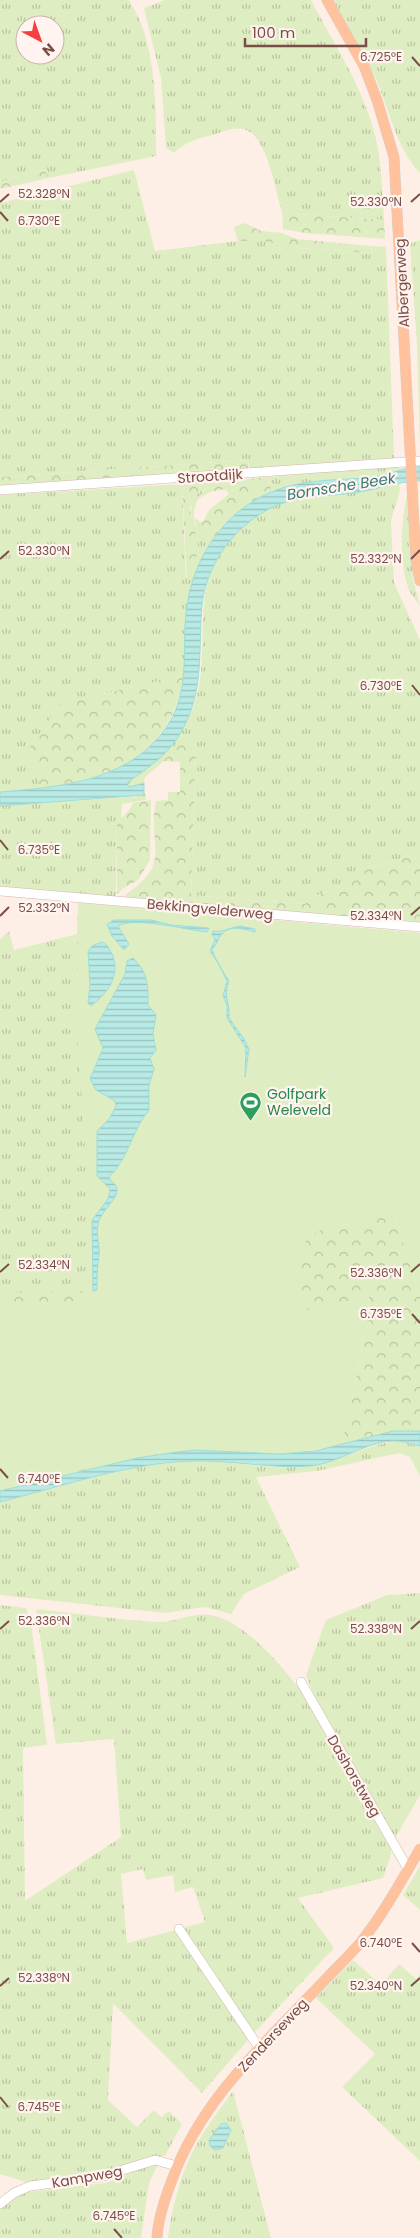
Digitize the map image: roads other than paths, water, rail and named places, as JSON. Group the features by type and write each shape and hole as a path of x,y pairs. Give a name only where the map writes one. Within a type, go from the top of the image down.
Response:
{"main road":[{"name":"Albergerweg","path":"327,0 364,66 378,100 394,157 414,463 412,482 416,558 420,581"},
{"name":"Zenderseweg","path":"156,2238 166,2194 177,2166 188,2142 206,2112 231,2080 361,1942 393,1898 420,1849"}],"street":[{"name":"Strootdijk","path":"0,490 414,463"},
{"name":"Bekkingvelderweg","path":"0,891 420,927"},
{"name":"Dashorstweg","path":"301,1682 408,1869"},
{"path":"179,1929 260,2049"},
{"name":"Kampweg","path":"0,2204 14,2193 30,2186 100,2177 155,2160 177,2166"}],"water":[{"name":"Bornsche Beek","path":"420,466 420,481 403,482 354,493 311,497 286,502 255,518 229,542 211,571 205,588 202,605 197,687 188,718 180,734 169,749 127,783 129,787 144,783 144,795 0,806 0,792 47,787 94,777 116,769 136,758 154,742 169,723 180,697 184,669 186,613 197,569 206,549 219,531 251,502 271,492 293,485 372,477"},
{"path":"114,920 151,920 171,925 209,928 207,932 161,924 125,923 118,926 129,944 124,950 112,936 107,924"},
{"path":"240,926 255,929 255,932 237,928 228,929"},
{"path":"228,929 221,935 212,949 229,981 227,996 229,1018 249,1049 245,1077 246,1048 227,1018 227,1005 223,996 227,981 210,951 215,940 212,934 213,931"},
{"path":"102,942 107,945 112,954 115,970 114,977 107,990 91,1006 88,1003 90,985 88,951 92,946"},
{"path":"133,958 145,975 148,1005 156,1015 153,1034 156,1050 150,1058 154,1069 149,1085 149,1110 138,1126 126,1153 109,1177 116,1186 117,1191 99,1220 97,1232 99,1252 97,1290 93,1291 92,1220 108,1199 110,1189 97,1176 97,1131 109,1119 116,1106 115,1101 96,1090 90,1079 103,1048 95,1029 125,974 127,961"},
{"path":"393,1431 420,1431 420,1446 398,1441 387,1441 366,1447 332,1461 295,1467 208,1461 170,1462 121,1470 0,1502 0,1491 137,1458 195,1450 280,1454 315,1451"},
{"path":"226,2123 231,2130 223,2148 215,2150 210,2146 209,2140 221,2124"}],"place":[{"name":"Golfpark Weleveld","path":"251,1121"}]}
